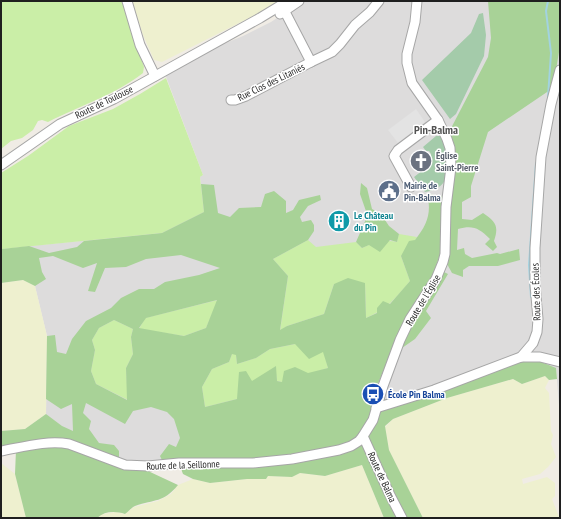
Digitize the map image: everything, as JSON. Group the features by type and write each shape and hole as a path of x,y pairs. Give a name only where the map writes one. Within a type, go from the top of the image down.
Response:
{"street":[{"path":"127,1 142,50 155,76"},
{"name":"Route de Toulouse","path":"1,165 60,124 114,99 211,45 285,6 299,1"},
{"name":"Rue Clos des Litaniés","path":"231,100 246,96 332,52 355,25 370,12 379,1"},
{"name":"Route de l'Église","path":"364,436 373,420 400,340 410,319 436,279 443,262 451,160 447,139 438,120 412,83 408,69 407,54 415,22 417,1"},
{"name":"Rue Clos des Litaniés","path":"285,6 311,62"},
{"name":"Route des Écoles","path":"376,408 434,390 521,357 533,343 537,332 538,319 535,285 535,248 541,156 554,91 560,70"},
{"path":"410,187 394,156 398,150 438,120"},
{"path":"533,343 540,357"},
{"path":"521,357 540,357 560,362"},
{"name":"Route de la Seillonne","path":"1,451 52,442 69,444 117,463 134,466 179,463 253,463 292,459 339,450 351,446 364,436"},
{"name":"Route de Balma","path":"364,436 390,495 402,518"}],"shaded area":[{"path":"303,1 560,1 560,418 556,368 391,400 192,465 151,471 119,467 60,445 46,414 47,336 35,286 29,246 162,233 201,184 200,177 203,175 165,74 211,49 243,36 271,22"},
{"path":"416,109 425,122 398,143 388,130"}],"green space":[{"path":"1,1 122,1 144,67 143,73 121,88 48,122 42,120 38,121 33,130 22,138 11,141 1,149"},
{"path":"132,1 278,1 257,14 162,62 154,60 143,35"},
{"path":"488,1 560,1 560,46 553,88 488,132 471,186 471,197 462,202 462,219 472,220 483,213 494,222 496,232 494,241 497,247 493,251 485,244 490,239 486,235 476,228 468,227 458,229 457,250 464,248 465,254 472,258 497,253 500,254 519,249 520,260 498,266 469,266 463,270 463,277 452,273 446,262 441,233 440,254 430,285 444,272 448,274 426,311 431,318 415,339 389,357 377,386 384,399 391,400 524,355 556,368 557,379 549,380 545,376 522,384 513,379 447,398 393,419 385,426 389,450 423,518 384,518 362,465 325,476 300,473 292,477 268,476 266,479 247,479 210,483 193,479 183,474 178,461 163,462 160,456 169,444 176,447 180,438 174,419 167,412 151,407 133,411 125,424 86,403 83,413 91,421 89,429 99,443 114,445 119,451 119,467 148,471 178,485 173,491 163,498 135,506 125,514 110,512 97,518 26,518 15,474 16,450 1,449 1,431 25,429 46,414 62,426 73,431 72,404 61,409 46,399 47,336 55,335 57,352 66,354 72,339 86,321 111,308 121,298 139,289 154,289 165,282 199,275 220,268 181,255 146,259 126,267 105,268 95,292 88,291 97,263 83,268 53,256 39,258 42,272 46,279 35,286 23,280 1,283 2,249 29,246 49,253 77,247 84,241 162,233 204,212 201,184 214,185 218,213 230,217 239,208 261,207 265,194 274,191 286,201 286,213 293,210 299,200 320,195 321,200 308,206 300,217 302,222 311,220 314,225 314,231 308,240 273,259 288,276 280,330 287,326 324,314 334,284 348,278 365,283 366,318 377,313 377,308 383,301 390,304 410,281 401,256 409,241 415,240 423,229 429,213 427,194 442,196 442,206 455,171 447,136 488,57 491,38","holes":["217,300 206,328 184,336 139,328 146,318","114,320 133,329 131,337 133,354 126,368 127,400 96,384 91,371 95,350 92,340 99,328","295,344 309,359 323,352 328,368 308,373 295,367 284,371 282,382 277,381 276,366 252,381 246,371 239,372 237,399 205,407 202,387 212,369 229,362 232,354 236,355 237,364 256,358 270,349"]},
{"path":"483,13 486,35 484,56 456,114 450,119 422,80 471,33 479,14"},
{"path":"166,78 203,175 200,177 204,212 162,233 3,249 1,254 1,173 28,156 69,126 113,109"},
{"path":"436,136 440,136 446,151 446,178 438,188 425,192 414,177 432,163 429,159 431,154 423,147"},
{"path":"361,183 367,188 372,209 381,214 389,226 399,234 397,242 390,240 380,252 369,245 362,248 356,242 367,214 360,194"},
{"path":"399,234 417,237 401,256 410,281 385,307 366,318 365,283 334,284 324,314 287,326 280,331 288,276 273,259 308,240 316,247 356,242 362,248 379,242 397,242"},
{"path":"23,280 35,286 47,336 46,414 25,429 1,431 1,283"},
{"path":"218,300 206,328 184,336 139,329 145,318"},
{"path":"114,320 133,329 131,337 133,354 126,368 128,400 96,384 91,371 95,350 92,340 99,328"},
{"path":"295,344 324,352 328,368 282,382 277,381 275,367 237,399 205,407 202,387 212,369 229,362 232,354 236,354 237,364 256,358 270,349"},
{"path":"545,376 549,380 545,388 549,393 551,431 553,435 551,444 556,457 540,474 522,479 523,484 547,477 555,483 555,496 552,499 559,517 423,518 389,450 385,427 393,419 447,398 513,379 522,384"},
{"path":"1,463 15,474 26,518 1,518"},
{"path":"362,465 384,518 97,518 102,514 116,512 125,514 134,507 158,501 171,494 178,485 193,479 210,483 247,479 266,479 268,476 292,477 300,473 325,476"}],"waterway":[{"path":"548,1 546,11 551,53 548,97"},
{"path":"531,297 529,265 536,163"}],"place":[{"name":"Église Saint-Pierre","path":"421,161"},
{"name":"Mairie de Pin-Balma","path":"389,191"},
{"name":"Le Château du Pin","path":"339,221"},
{"name":"École Pin Balma","path":"373,394"}],"district":[{"name":"Pin-Balma","path":"436,129"}]}
